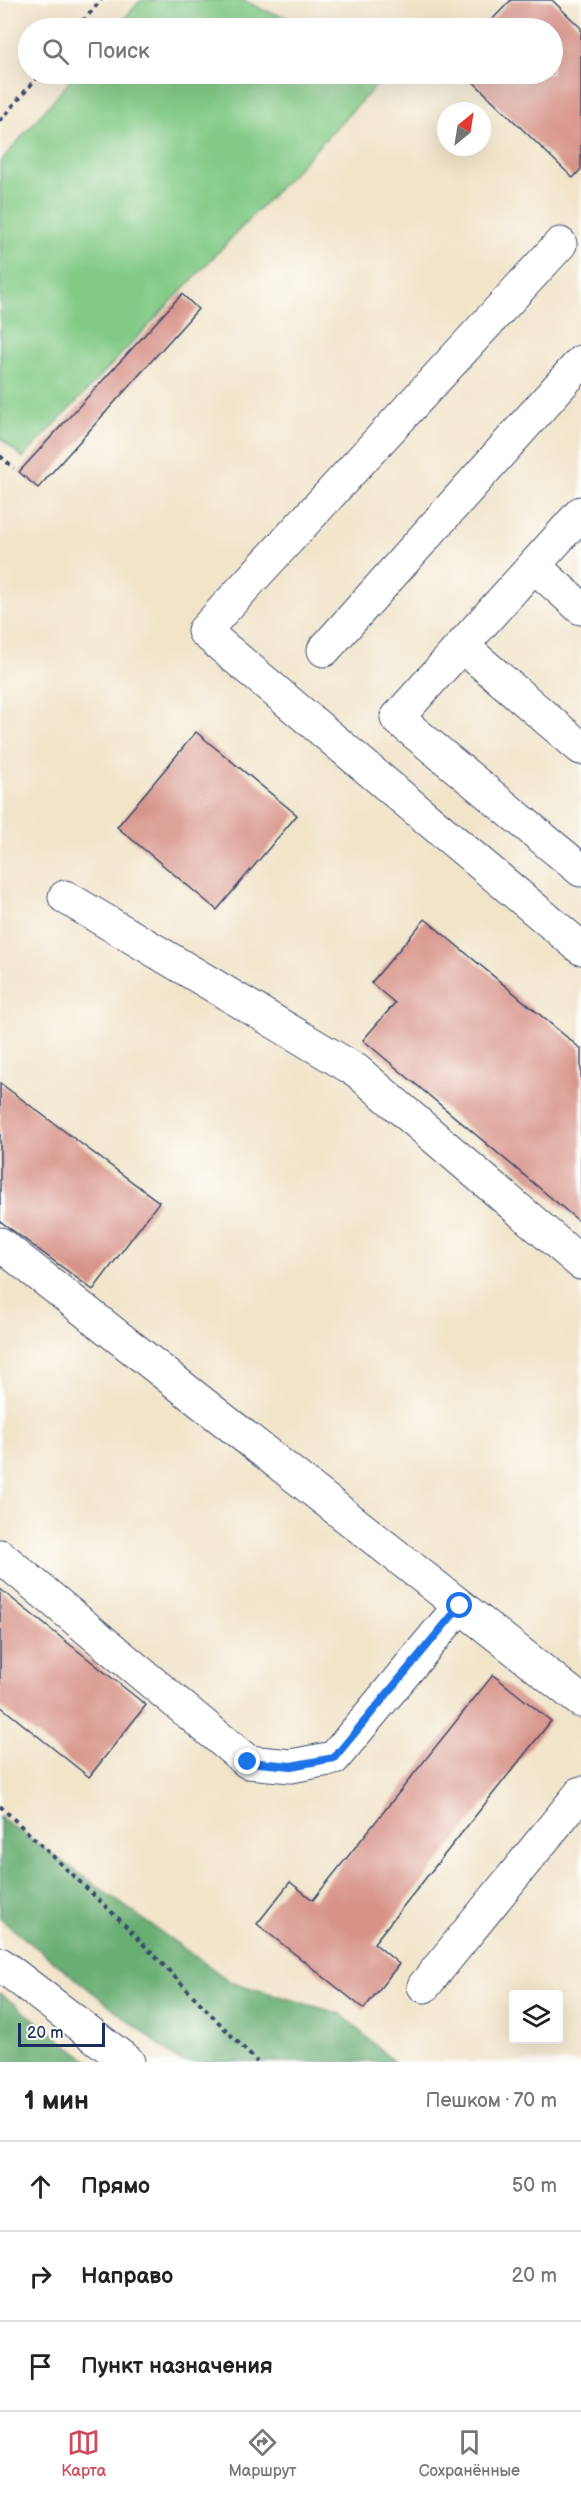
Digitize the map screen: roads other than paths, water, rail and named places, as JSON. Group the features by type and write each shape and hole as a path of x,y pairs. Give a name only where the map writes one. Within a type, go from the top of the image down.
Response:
{"street":[{"path":"560,244 204,631 581,948"},
{"path":"324,650 581,362"},
{"path":"581,513 397,718 581,870"},
{"path":"534,566 581,608"},
{"path":"462,646 581,748"},
{"path":"65,897 357,1071 581,1263"},
{"path":"0,1244 581,1701"},
{"path":"0,1556 248,1762 291,1766 334,1758 460,1606"},
{"path":"424,1986 581,1793"},
{"path":"0,1964 128,2062"}]}
